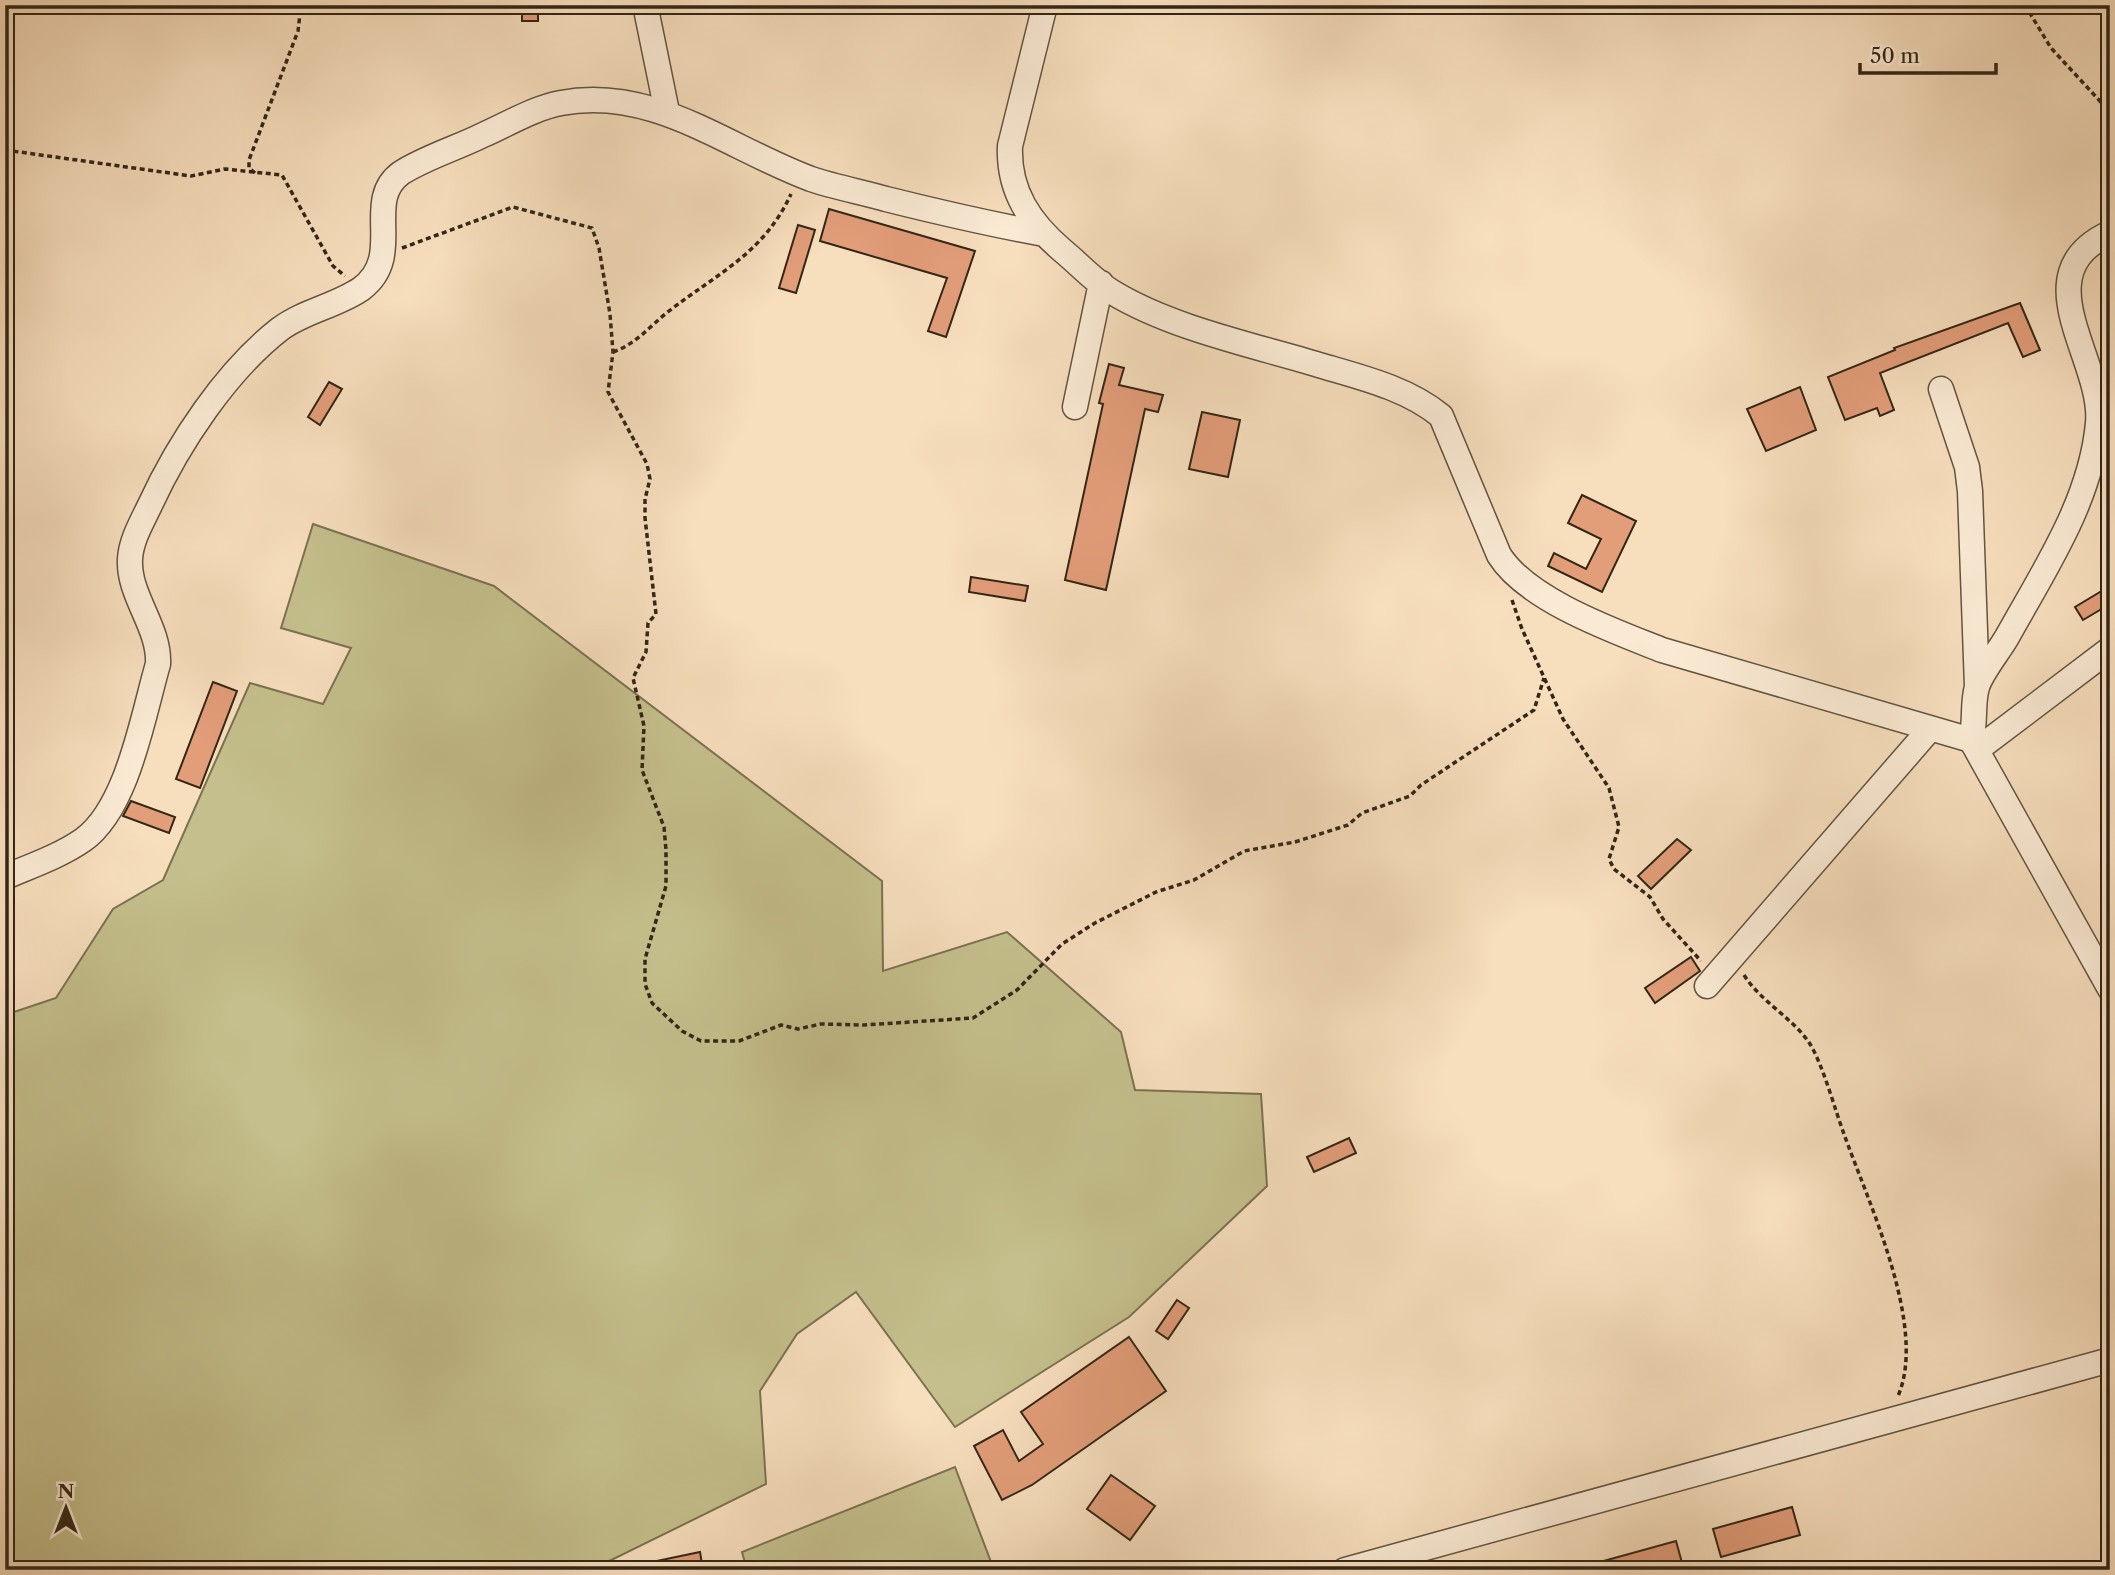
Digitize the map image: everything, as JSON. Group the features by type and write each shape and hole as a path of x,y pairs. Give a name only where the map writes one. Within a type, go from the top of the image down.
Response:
{"street":[{"path":"1045,5 1010,146 1009,170 1024,210 1044,234 1101,283 1136,303 1210,332 1357,376 1413,397 1430,407 1441,416 1499,555 1509,571 1555,601 1621,634 1662,650 1975,744"},
{"path":"647,14 667,112"},
{"path":"5,877 82,841 107,815 121,788 158,664 159,648 131,573 132,545 168,465 211,403 260,347 296,318 360,289 374,277 383,256 385,196 395,178 419,164 561,103 604,101 636,104 667,112 797,174 950,215 1044,234"},
{"path":"1977,687 2047,565 2087,485 2098,422 2097,401 2072,320 2069,281 2080,252 2090,243 2110,233"},
{"path":"1075,407 1101,283"},
{"path":"1941,389 1967,467 1970,491 1977,687 1975,744 2110,989"},
{"path":"1975,744 2110,649"},
{"path":"1711,981 1736,956 1930,729"},
{"path":"1345,1570 2110,1360"}],"path":[{"path":"255,173 249,168 249,160 298,31 301,5"},
{"path":"2025,5 2050,48 2110,112"},
{"path":"5,150 191,176 225,169 282,175 333,265 360,289"},
{"path":"613,352 628,347 686,298 735,266 763,240 780,219 797,174"},
{"path":"383,256 454,226 513,207 592,228 603,270 613,352 608,392 647,464 650,479 645,499 645,518 656,614 648,623 646,652 633,678 644,726 642,770 664,827 667,886 645,959 645,984 652,1003 682,1031 701,1041 739,1041 781,1025 797,1029 821,1024 864,1025 973,1018 1017,990 1075,934 1156,892 1194,880 1244,851 1295,842 1348,825 1362,813 1410,796 1422,785 1534,710 1544,678"},
{"path":"1509,571 1514,609 1544,678 1563,719 1609,788 1619,827 1609,859 1614,869 1650,897 1663,919 1711,981"},
{"path":"1736,956 1748,981 1810,1044 1836,1113 1896,1280 1904,1319 1907,1358 1904,1382 1897,1398 1905,1417"}],"shaded area":[{"path":"313,524 494,586 882,881 883,971 1007,932 1121,1032 1135,1090 1261,1094 1267,1186 1129,1317 955,1427 856,1292 797,1334 760,1391 766,1484 591,1570 5,1570 5,1015 56,998 113,909 163,880 250,683 323,704 351,648 281,628"},
{"path":"955,1467 994,1570 747,1570 742,1552"}],"building":[{"path":"522,5 538,5 538,21 522,21"},
{"path":"829,209 975,251 946,337 928,331 947,278 820,241"},
{"path":"798,225 815,230 796,293 779,288"},
{"path":"2020,303 2040,350 2023,357 2008,323 1880,373 1894,410 1880,416 1877,408 1845,420 1828,377 1895,350 1894,348"},
{"path":"1109,364 1124,368 1119,385 1163,395 1158,412 1145,409 1106,590 1065,580 1103,404 1099,403"},
{"path":"329,382 342,389 320,425 308,417"},
{"path":"1800,387 1816,430 1766,451 1747,409"},
{"path":"1202,412 1240,420 1228,477 1189,469"},
{"path":"1582,495 1636,521 1602,592 1548,566 1554,553 1586,569 1601,539 1568,523"},
{"path":"971,577 1028,586 1025,601 969,592"},
{"path":"2110,586 2110,604 2083,620 2075,607"},
{"path":"213,682 237,691 200,788 176,779"},
{"path":"131,801 175,817 169,833 123,816"},
{"path":"1677,839 1691,850 1651,889 1638,876"},
{"path":"1691,957 1700,971 1655,1003 1645,988"},
{"path":"1349,1138 1356,1153 1314,1172 1307,1157"},
{"path":"1177,1300 1189,1308 1168,1339 1156,1331"},
{"path":"1129,1337 1166,1391 1032,1485 1002,1500 974,1446 1003,1430 1019,1461 1043,1444 1021,1412"},
{"path":"1111,1475 1155,1506 1130,1540 1087,1509"},
{"path":"1792,1507 1800,1535 1721,1557 1713,1529"},
{"path":"1676,1541 1684,1570 1590,1570 1589,1565"},
{"path":"700,1552 703,1570 648,1570 647,1563"}]}
